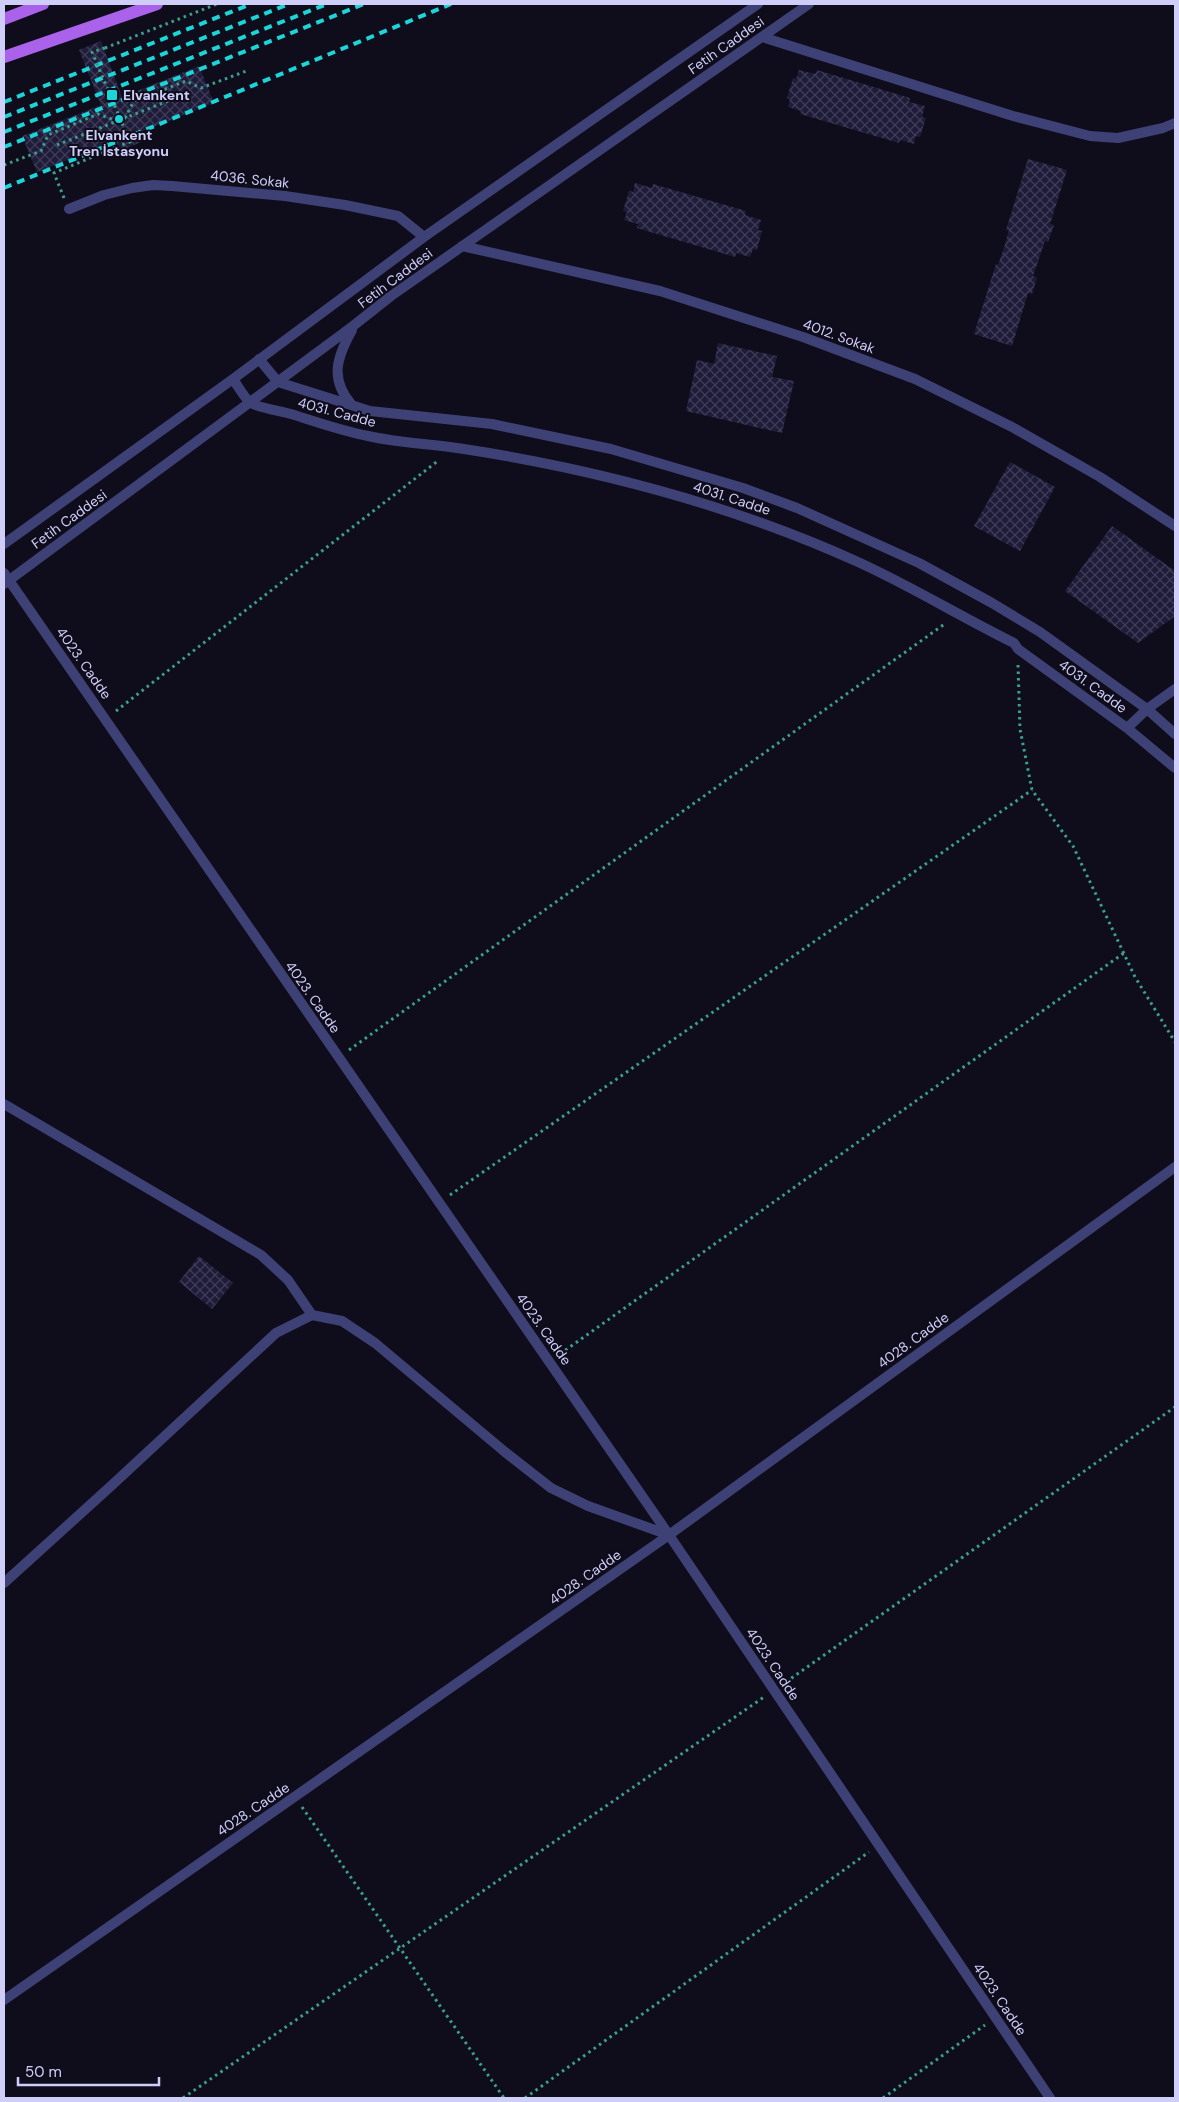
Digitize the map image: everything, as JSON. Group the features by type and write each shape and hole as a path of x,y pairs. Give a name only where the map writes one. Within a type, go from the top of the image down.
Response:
{"main road":[{"path":"4,19 43,4"},
{"path":"4,57 157,4"}],"street":[{"name":"Fetih Caddesi","path":"4,544 233,379 424,237 758,4"},
{"name":"Fetih Caddesi","path":"6,579 251,402 391,296 809,4"},
{"path":"762,37 1013,116 1090,136 1118,138 1163,128 1175,123"},
{"name":"4036. Sokak","path":"69,209 104,195 132,188 153,185 172,186 285,196 345,205 398,216 424,237"},
{"name":"4012. Sokak","path":"462,246 660,291 803,337 915,379 1020,431 1100,477 1175,526"},
{"name":"4031. Cadde","path":"353,326 342,346 338,364 338,380 342,394 353,406"},
{"path":"260,359 278,382"},
{"path":"233,379 251,402"},
{"name":"4031. Cadde","path":"278,382 370,411 492,424 611,449 743,488 797,508 920,564 992,603 1040,632 1147,710 1175,734"},
{"name":"4031. Cadde","path":"251,402 369,436 529,459 627,481 750,517 858,562 960,613 983,628 1014,643 1018,649 1127,728 1175,768"},
{"name":"4023. Cadde","path":"6,579 106,719 669,1535 1050,2098"},
{"path":"1127,728 1147,710 1175,690"},
{"path":"4,1104 261,1256 288,1280 312,1315"},
{"name":"4028. Cadde","path":"4,2000 669,1535 1175,1167"},
{"path":"4,1583 276,1333 312,1315 342,1321 375,1343 551,1488 588,1506 669,1535"}],"path":[{"path":"69,209 54,173 130,142 92,52 217,4"},
{"path":"121,120 134,101 186,80 201,88 249,70"},
{"path":"57,145 188,93"},
{"path":"4,166 41,151 48,134 98,114 121,120"},
{"path":"106,719 441,458 445,446"},
{"path":"339,1058 960,613"},
{"path":"1018,649 1020,729 1032,790 1072,846 1135,977 1175,1042"},
{"path":"439,1202 1032,790"},
{"path":"549,1362 1124,953"},
{"path":"183,2098 775,1690 1175,1407"},
{"path":"295,1798 504,2098"},
{"path":"525,2098 879,1845"},
{"path":"883,2098 996,2017"}],"building":[{"name":"Elvankent Tren İstasyonu","path":"101,41 122,97 199,66 214,103 138,133 141,142 120,151 116,141 37,172 22,136 101,105 79,50"},
{"path":"799,70 815,74 817,70 910,98 909,102 925,106 922,117 926,118 920,137 916,136 914,144 900,140 899,143 800,114 801,111 788,107 790,99 787,98 793,78 796,79"},
{"path":"1028,159 1067,170 1050,224 1054,225 1048,242 1045,241 1033,276 1037,278 1032,294 1028,293 1012,346 974,334 996,264 998,265 1004,248 1009,230 1006,230"},
{"path":"635,183 652,188 653,184 746,211 745,215 761,220 758,230 762,231 757,250 753,249 750,257 736,253 735,257 637,228 638,224 624,220 627,212 623,211 629,191 633,192"},
{"path":"718,343 777,356 772,377 794,381 782,433 686,411 697,360 714,364"},
{"path":"1010,462 1055,487 1020,551 974,526"},
{"path":"1112,526 1175,571 1175,616 1138,643 1065,591"},
{"path":"199,1256 233,1283 212,1309 179,1282"}],"railway":[{"path":"4,102 251,4"},
{"path":"4,117 289,4"},
{"path":"4,132 327,4"},
{"path":"4,147 364,4"},
{"path":"4,188 451,4"}],"place":[{"name":"Elvankent","path":"112,95"},
{"name":"Elvankent Tren İstasyonu","path":"119,119"}]}
